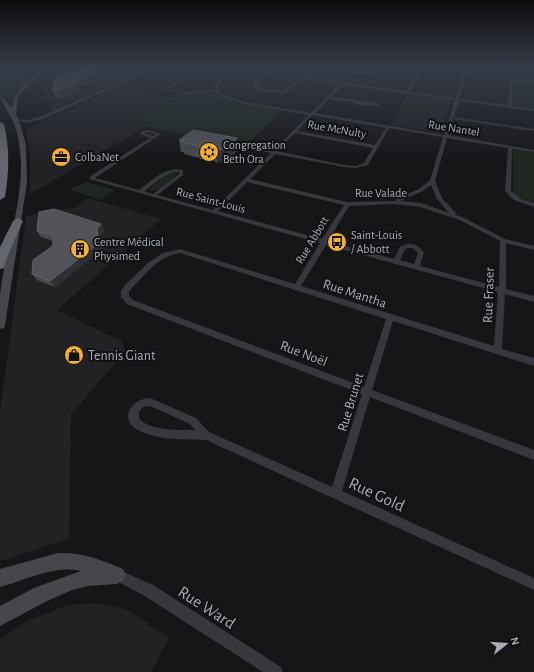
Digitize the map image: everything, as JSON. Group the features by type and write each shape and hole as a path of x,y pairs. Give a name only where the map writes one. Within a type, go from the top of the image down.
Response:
{"highway":[{"path":"0,124 4,141 4,162 0,198"},
{"path":"0,266 2,255 18,221"}],"main road":[{"path":"0,325 18,221 23,188 24,167 23,149 19,129 14,113 3,98"},
{"path":"14,113 16,98"},
{"path":"0,578 51,563 67,561 88,564 117,575"},
{"path":"0,617 22,604 70,582 97,575 117,575"}],"street":[{"path":"19,129 86,98"},
{"name":"Rue Nantel","path":"229,98 240,102 534,151"},
{"path":"214,212 329,98"},
{"path":"332,98 374,103 378,105 358,104 353,101"},
{"path":"453,98 534,110"},
{"path":"510,98 510,107"},
{"path":"457,99 432,181 436,193 444,204 462,219"},
{"path":"453,116 534,127"},
{"path":"453,116 534,130"},
{"path":"16,120 29,121 41,118"},
{"path":"219,141 349,167 360,167 366,164 388,127"},
{"name":"Rue McNulty","path":"295,132 376,146"},
{"name":"Rue Saint-Louis","path":"154,138 94,176 92,179 534,299"},
{"path":"510,147 508,191 511,195 522,202 534,205"},
{"path":"140,192 169,171 176,169 181,171 181,174 153,196"},
{"name":"Rue Valade","path":"247,180 347,204 393,202 421,205 462,219 502,240 534,248"},
{"path":"393,202 416,193 432,181"},
{"name":"Rue Abbott","path":"296,288 347,204"},
{"name":"Rue Fraser","path":"498,351 502,291 502,240"},
{"path":"396,262 402,248 411,246 416,247 421,253 416,267"},
{"name":"Rue Mantha","path":"168,252 180,252 534,362"},
{"name":"Rue Noël","path":"168,252 163,254 128,287 125,292 125,297 130,302 534,455"},
{"name":"Rue Brunet","path":"336,494 390,318"},
{"name":"Rue Gold","path":"206,435 193,421 150,402 144,401 139,404 133,413 135,423 159,433 206,435 534,584"},
{"name":"Rue Ward","path":"117,575 148,590 276,672"}],"shaded area":[{"path":"47,98 80,98 53,110"},
{"path":"93,98 174,98 129,123 146,127 30,194 30,156 26,129"},
{"path":"172,98 227,98 235,102 283,111 246,144 197,134 188,136 128,123"},
{"path":"405,98 440,98 452,100 442,133 390,125"},
{"path":"513,98 534,98 534,109 513,105"},
{"path":"407,99 426,101 421,113 398,115"},
{"path":"513,150 534,152 534,203 518,198 513,192"},
{"path":"172,171 178,173 169,182 157,190 150,190 150,188"},
{"path":"87,182 115,190 100,200 69,189"},
{"path":"88,198 161,219 57,310 121,341 125,351 71,415 69,538 9,559 0,560 0,413 26,216 75,208"},
{"path":"95,603 126,609 169,638 151,672 0,672 0,640 3,637 27,621 68,605"}],"building":[{"path":"193,130 237,138 228,147 216,151 210,147 208,149 199,147 200,146 179,140"},
{"name":"Centre Médical Physimed","path":"54,209 101,224 97,228 98,237 104,239 50,281 32,274 33,260 53,246 53,236 37,231 39,212"}],"place":[{"name":"Congregation Beth Ora","path":"209,152"},
{"name":"ColbaNet","path":"61,157"},
{"name":"Saint-Louis / Abbott","path":"337,242"},
{"name":"Centre Médical Physimed","path":"80,249"},
{"name":"Tennis Giant","path":"74,355"}]}
